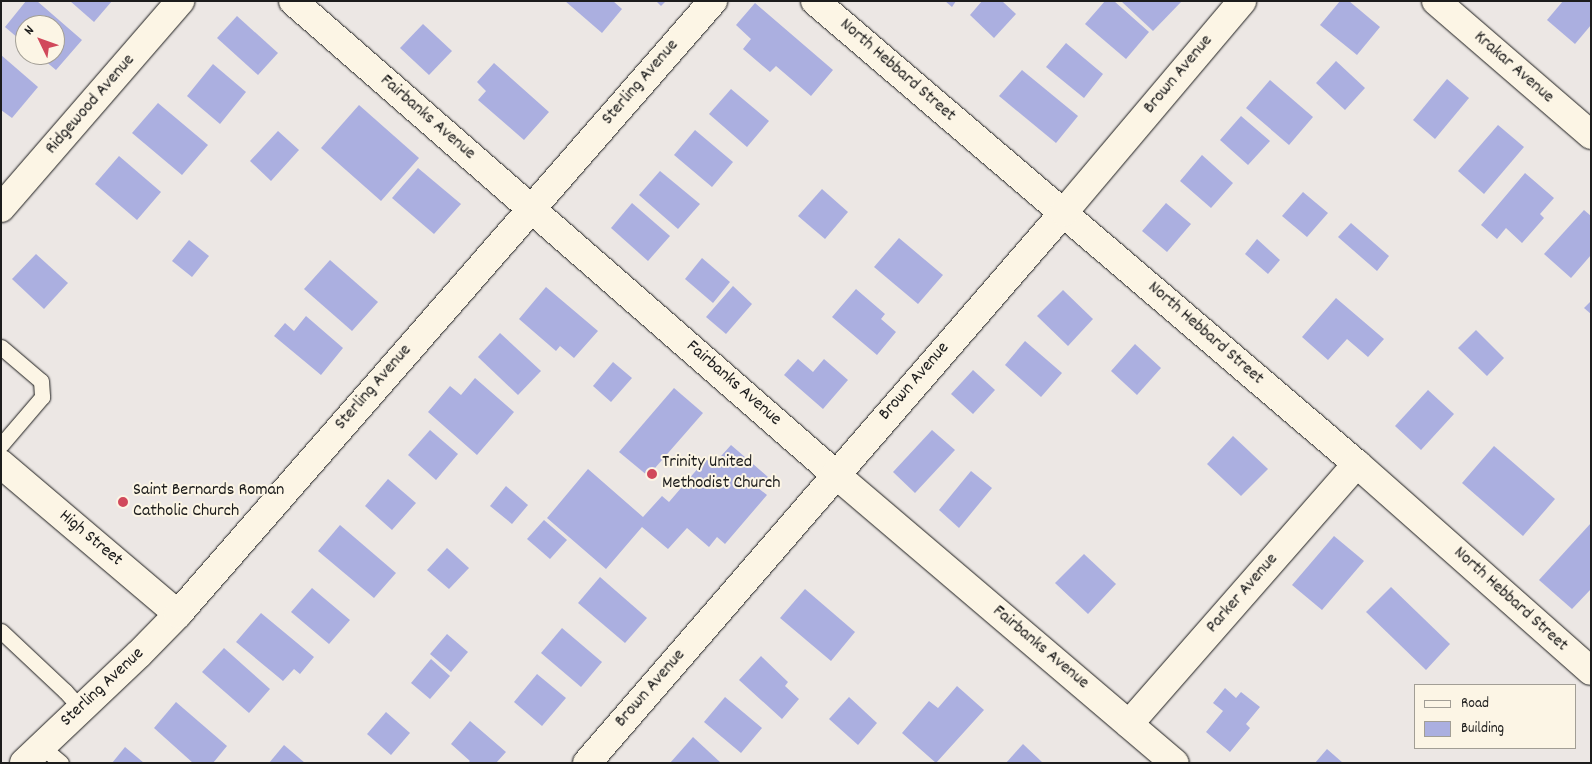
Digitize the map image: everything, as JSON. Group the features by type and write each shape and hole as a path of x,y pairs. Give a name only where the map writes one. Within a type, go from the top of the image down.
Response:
{"street":[{"name":"Ridgewood Avenue","path":"1,208 180,1"},
{"name":"Fairbanks Avenue","path":"293,1 835,474 1175,763"},
{"name":"Sterling Avenue","path":"42,757 81,709 178,614 713,1"},
{"name":"North Hebbard Street","path":"816,1 1357,464 1591,671"},
{"name":"Brown Avenue","path":"587,763 835,474 1064,212 1242,1"},
{"name":"Krakar Avenue","path":"1436,1 1591,136"},
{"name":"High Street","path":"1,464 178,614"},
{"name":"Parker Avenue","path":"1129,724 1357,464"}],"lane":[{"path":"1,347 41,381 42,396 1,445"},
{"path":"1,631 65,691 81,709"}],"building":[{"path":"26,1 37,1 53,15 15,15 15,36 5,27"},
{"path":"70,1 112,1 94,22"},
{"path":"565,1 613,1 622,9 602,33"},
{"path":"656,1 666,1 661,6"},
{"path":"945,1 956,1 952,7"},
{"path":"982,1 1002,1 1016,14 994,38 970,15"},
{"path":"1105,1 1114,1 1149,32 1126,59 1085,24"},
{"path":"1121,1 1182,1 1153,31"},
{"path":"1340,1 1349,1 1380,27 1357,55 1320,25"},
{"path":"1563,1 1591,1 1591,25 1575,44 1547,20"},
{"path":"755,3 833,70 811,96 776,66 770,72 743,49 751,39 736,25"},
{"path":"237,16 278,53 258,75 217,38"},
{"path":"423,24 452,51 429,75 400,48"},
{"path":"65,25 82,40 65,60"},
{"path":"1066,43 1103,74 1084,98 1046,67"},
{"path":"1,55 38,87 12,118 1,110"},
{"path":"1336,61 1365,88 1345,110 1316,83"},
{"path":"494,63 549,112 524,140 478,100 486,91 477,82"},
{"path":"213,64 246,92 220,124 187,96"},
{"path":"50,65 60,65 56,70"},
{"path":"1022,70 1078,116 1056,143 999,96"},
{"path":"1447,79 1469,98 1435,139 1413,120"},
{"path":"1270,80 1313,117 1289,145 1246,108"},
{"path":"731,89 769,121 747,147 709,114"},
{"path":"158,103 208,145 182,175 132,133"},
{"path":"359,105 419,158 381,201 321,148"},
{"path":"1241,116 1270,141 1248,165 1220,140"},
{"path":"1498,125 1524,147 1484,194 1458,171"},
{"path":"695,130 733,162 712,187 674,155"},
{"path":"278,131 299,150 271,181 250,161"},
{"path":"1202,155 1233,183 1211,208 1180,181"},
{"path":"119,156 161,192 137,220 95,184"},
{"path":"418,168 461,204 434,234 392,198"},
{"path":"660,171 700,204 678,229 639,195"},
{"path":"1525,173 1554,198 1540,214 1544,218 1522,243 1506,228 1497,239 1481,225"},
{"path":"822,189 848,212 825,239 798,216"},
{"path":"1303,192 1328,213 1307,237 1282,216"},
{"path":"632,203 670,236 648,261 611,228"},
{"path":"1166,203 1191,224 1167,252 1142,231"},
{"path":"1584,210 1591,216 1591,255 1571,278 1544,254"},
{"path":"1351,223 1389,256 1377,271 1338,237"},
{"path":"899,238 943,275 918,304 874,267"},
{"path":"1257,239 1280,260 1268,274 1245,254"},
{"path":"189,240 209,256 192,277 172,261"},
{"path":"36,254 68,283 44,309 12,279"},
{"path":"702,258 730,282 713,303 685,279"},
{"path":"330,260 378,302 352,331 304,289"},
{"path":"733,286 752,304 726,334 706,317"},
{"path":"546,287 598,331 574,358 560,346 556,351 519,319"},
{"path":"856,289 885,314 881,319 896,332 877,355 832,317"},
{"path":"1063,290 1093,319 1068,346 1037,316"},
{"path":"1336,298 1384,339 1368,357 1347,339 1328,360 1302,337"},
{"path":"1591,301 1591,314 1584,308"},
{"path":"306,316 343,348 321,375 274,336 285,323 294,331"},
{"path":"1476,330 1504,358 1487,376 1458,348"},
{"path":"500,333 541,371 518,395 478,357"},
{"path":"1025,341 1062,373 1041,397 1005,365"},
{"path":"1135,344 1161,368 1137,395 1111,371"},
{"path":"798,359 813,372 824,359 848,380 823,409 784,375"},
{"path":"613,362 632,378 611,402 593,386"},
{"path":"973,370 995,390 973,414 951,394"},
{"path":"475,378 514,412 477,455 428,412 450,386 461,395"},
{"path":"674,388 703,413 648,476 619,452"},
{"path":"1428,390 1454,414 1421,450 1395,426"},
{"path":"430,430 458,454 436,480 408,455"},
{"path":"932,430 955,450 915,493 893,472"},
{"path":"1233,436 1268,469 1241,496 1207,464"},
{"path":"731,445 768,477 758,488 767,495 725,544 717,537 709,547 687,528 668,549 642,527 606,569 547,518 588,469 643,517 662,496 669,502 706,459 713,465"},
{"path":"1494,446 1555,499 1523,536 1462,483"},
{"path":"971,471 992,488 959,528 939,510"},
{"path":"388,479 416,503 392,530 365,506"},
{"path":"506,486 528,505 512,524 490,506"},
{"path":"544,520 567,540 550,559 527,539"},
{"path":"1591,523 1591,589 1572,609 1539,580"},
{"path":"340,525 396,573 374,598 318,551"},
{"path":"1334,536 1364,561 1322,610 1292,585"},
{"path":"447,548 469,568 449,589 427,570"},
{"path":"1084,554 1116,584 1088,614 1055,583"},
{"path":"600,577 647,618 625,643 578,603"},
{"path":"1391,587 1450,644 1426,670 1366,612"},
{"path":"312,588 350,620 329,644 291,612"},
{"path":"805,589 855,632 831,661 780,618"},
{"path":"261,613 314,657 300,674 294,669 283,681 236,642"},
{"path":"562,628 602,662 581,687 541,653"},
{"path":"447,634 468,652 451,672 430,654"},
{"path":"224,648 270,689 249,713 202,672"},
{"path":"761,656 788,682 785,686 799,699 782,719 739,680"},
{"path":"431,659 450,676 430,699 411,683"},
{"path":"537,674 566,698 542,726 514,702"},
{"path":"957,686 984,710 936,763 902,733 929,701 938,708"},
{"path":"1225,688 1236,698 1241,692 1260,707 1246,724 1250,728 1230,752 1206,732 1223,711 1213,703"},
{"path":"725,697 762,728 741,753 704,722"},
{"path":"849,697 877,723 858,745 829,719"},
{"path":"176,702 227,746 213,763 193,763 154,728"},
{"path":"386,712 410,733 391,755 367,734"},
{"path":"470,721 506,752 496,763 468,763 470,761 451,744"},
{"path":"693,737 721,763 670,763"},
{"path":"1023,744 1043,763 1006,763"},
{"path":"284,745 305,763 269,763"},
{"path":"125,747 144,763 112,763"},
{"path":"1327,749 1343,763 1315,763"}],"place":[{"name":"Trinity United Methodist Church","path":"652,474"},
{"name":"Saint Bernards Roman Catholic Church","path":"123,502"}]}
